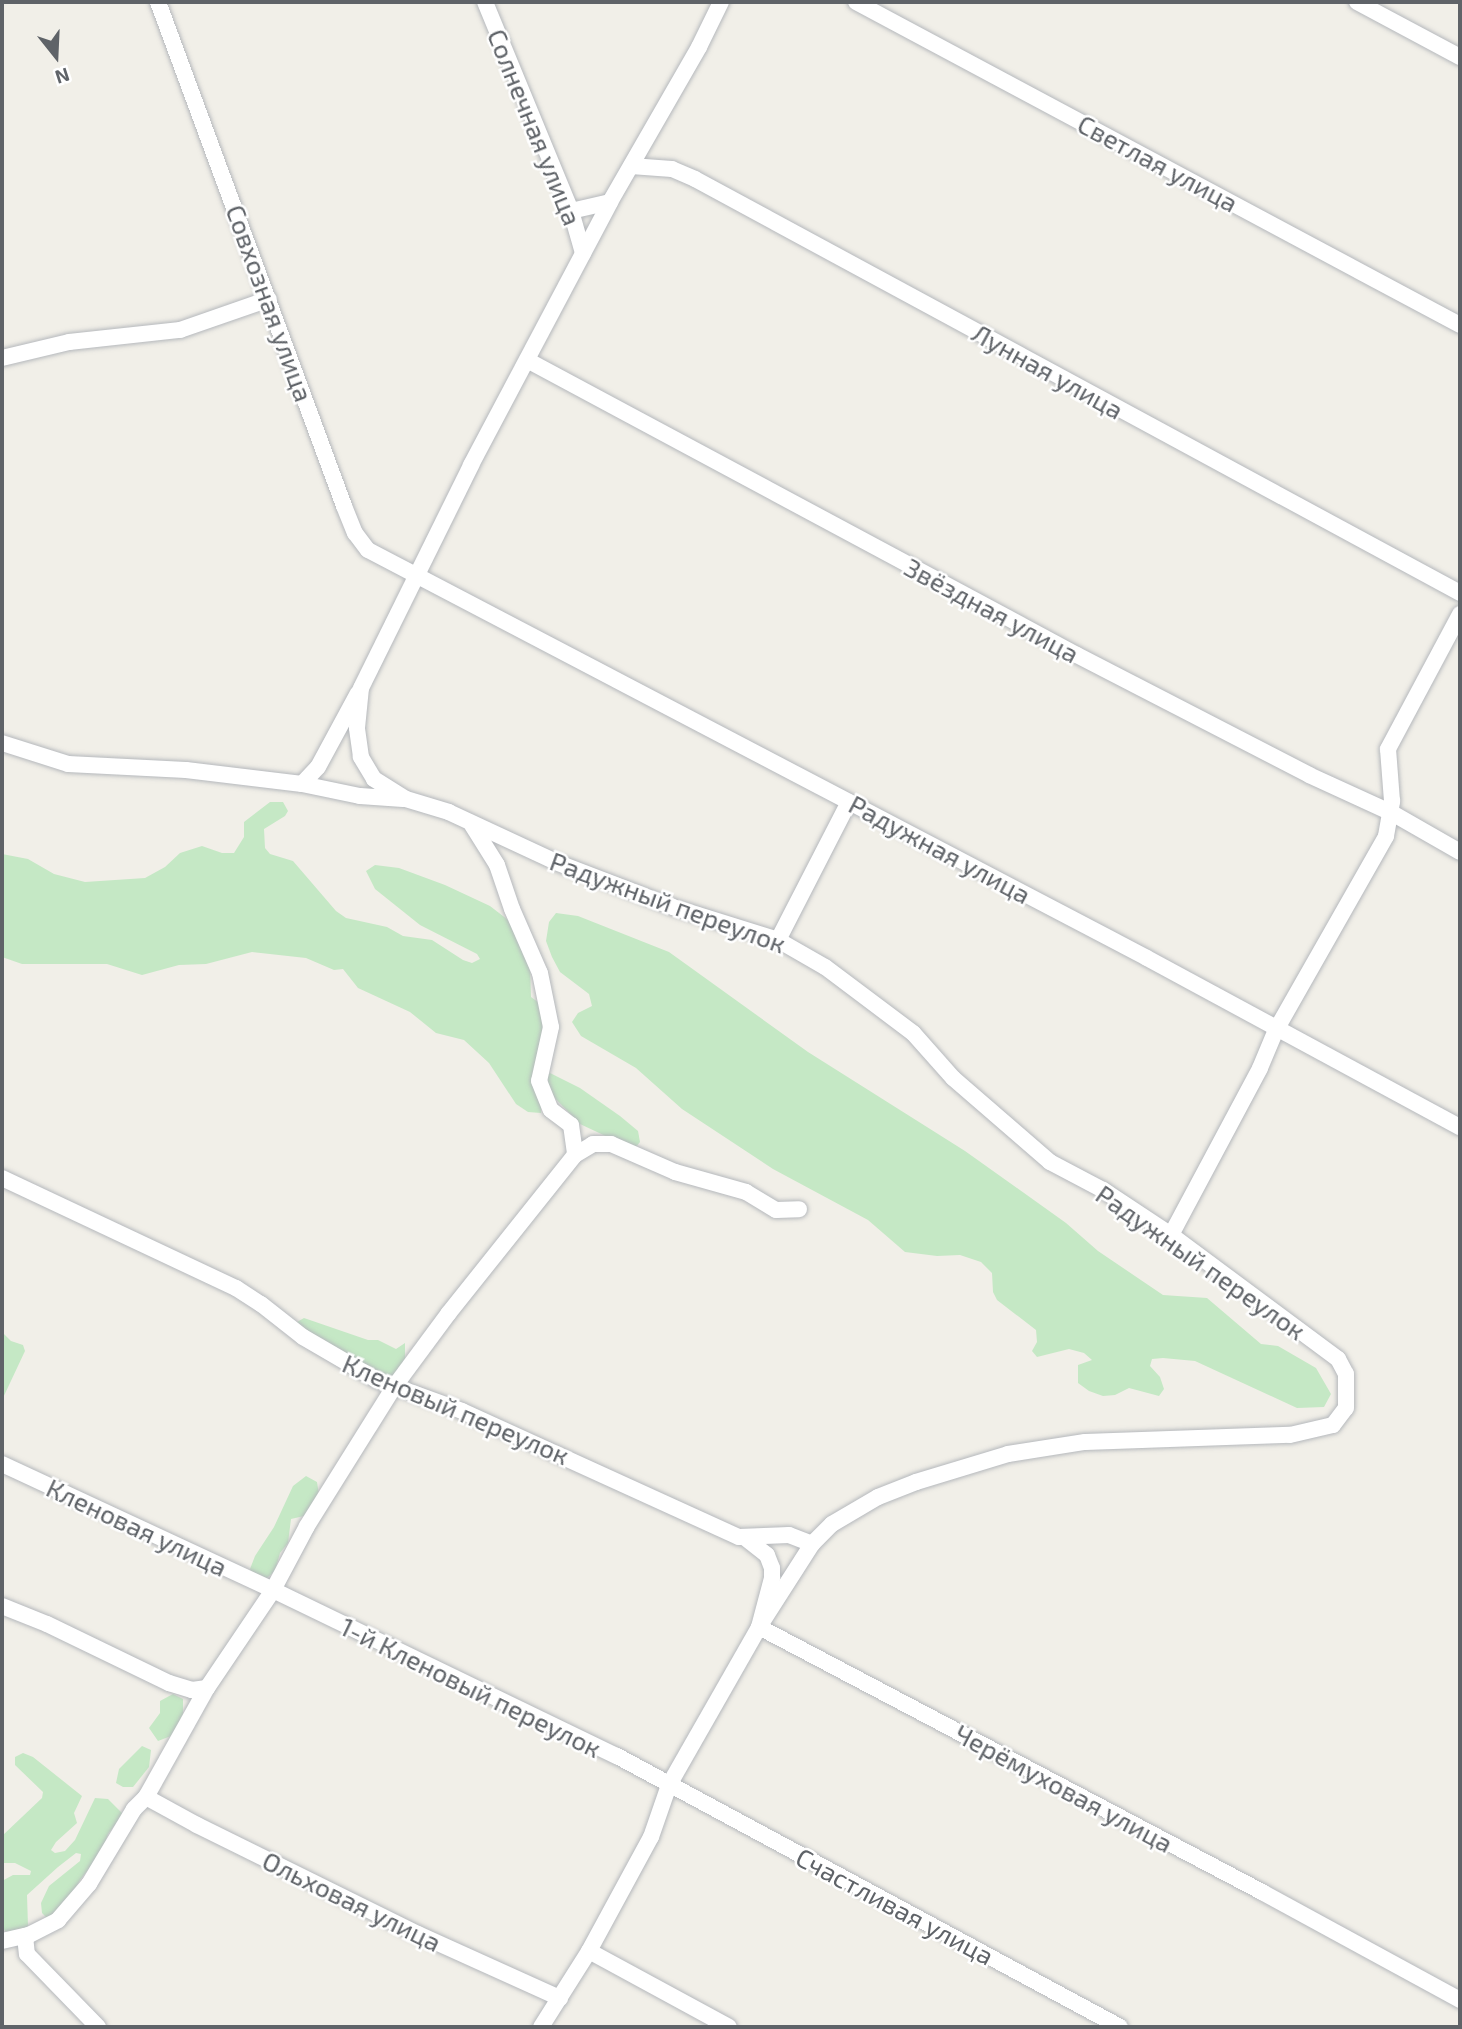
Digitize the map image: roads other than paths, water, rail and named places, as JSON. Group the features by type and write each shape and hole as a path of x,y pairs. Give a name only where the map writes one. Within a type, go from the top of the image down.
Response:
{"street":[{"name":"Совхозная улица","path":"158,2 355,533 361,543 378,557 418,574"},
{"name":"Солнечная улица","path":"485,2 571,211 583,253"},
{"name":"Радужный переулок","path":"722,2 583,253 362,688 357,727 361,758 374,779 406,799 470,821 556,862 673,906 778,940 825,967 913,1032 953,1078 1050,1163 1103,1190 1171,1235 1330,1353 1346,1374 1344,1414 1333,1424 1321,1429 1290,1435 1086,1442 1008,1454 916,1482 878,1497 832,1524 812,1544"},
{"name":"Светлая улица","path":"856,2 1460,325"},
{"path":"1357,2 1460,57"},
{"name":"Лунная улица","path":"631,166 673,169 695,179 1460,593"},
{"path":"571,211 610,202"},
{"path":"2,358 76,340 190,328 270,299"},
{"name":"Звёздная улица","path":"527,360 1077,655 1309,775 1392,813 1460,852"},
{"name":"Радужная улица","path":"418,574 1147,958 1460,1127"},
{"path":"1171,1235 1260,1068 1276,1030 1381,846 1392,813 1388,750 1460,614"},
{"path":"302,784 318,767 362,688"},
{"path":"2,743 48,760 83,766 173,769 302,784 360,796 406,799"},
{"path":"778,940 849,802"},
{"path":"470,821 497,864 512,909 540,973 551,1027 539,1081 551,1110 571,1125 575,1155"},
{"path":"2,1941 25,1936 58,1920 70,1909 134,1809 146,1797 207,1688 273,1590 307,1526 394,1387 448,1314 575,1155 593,1144 611,1144 675,1172 746,1192 776,1210 799,1209"},
{"name":"Кленовый переулок","path":"2,1178 236,1288 303,1337 353,1368 394,1387 462,1411 744,1538 789,1535 812,1544"},
{"name":"Кленовая улица","path":"2,1464 273,1590"},
{"path":"744,1538 767,1555 772,1573 758,1627"},
{"path":"541,2027 589,1951 651,1837 669,1785 758,1627 812,1544"},
{"name":"1-й Кленовый переулок","path":"273,1590 617,1756 669,1785"},
{"path":"2,1606 47,1624 169,1683 192,1689 207,1688"},
{"name":"Черёмуховая улица","path":"758,1627 1262,1892 1460,2000"},
{"name":"Счастливая улица","path":"669,1785 1120,2027"},
{"name":"Ольховая улица","path":"146,1797 418,1934 560,1998"},
{"path":"25,1936 27,1954 98,2027"},
{"path":"589,1951 729,2027"}]}
